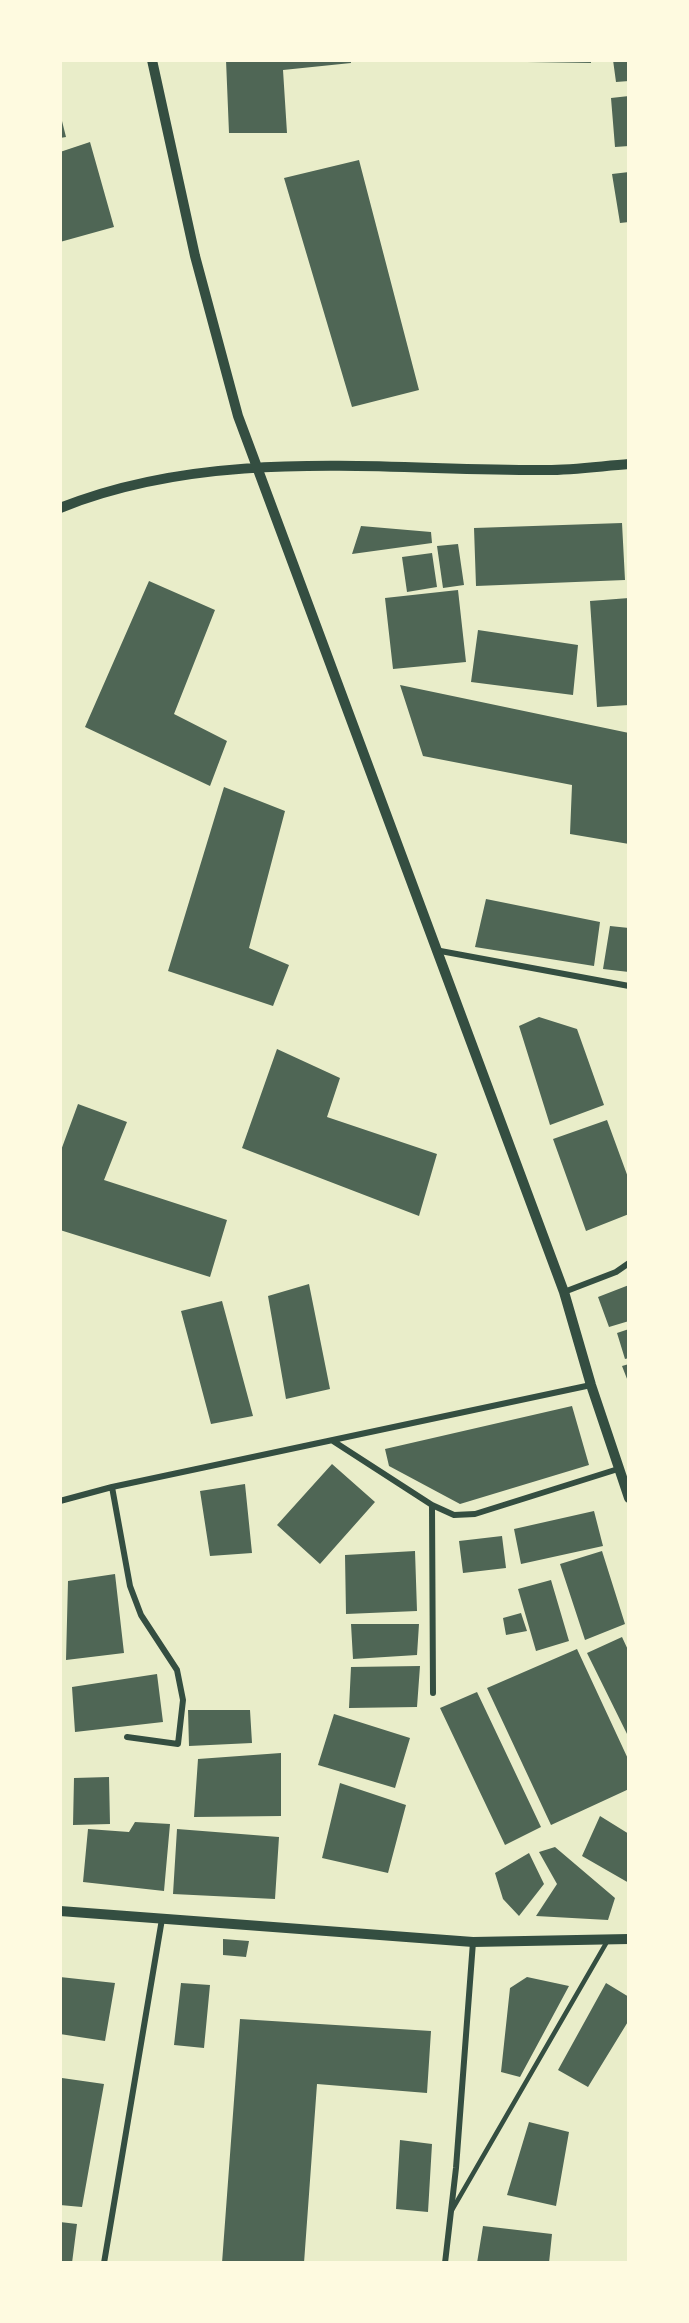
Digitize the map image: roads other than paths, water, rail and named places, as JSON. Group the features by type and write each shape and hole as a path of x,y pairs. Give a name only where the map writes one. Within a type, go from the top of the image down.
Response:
{"street":[{"path":"152,60 195,256 238,416 564,1292 591,1384 629,1498"},
{"path":"60,508 85,498 139,484 257,466 550,470 629,464"},
{"path":"435,950 629,986"},
{"path":"564,1292 616,1272 629,1263"},
{"path":"60,1501 112,1487 591,1384"},
{"path":"333,1441 432,1505 454,1515 476,1514 618,1469"},
{"path":"112,1487 130,1586 141,1615 177,1670 183,1700 178,1744 127,1737"},
{"path":"432,1505 433,1693"},
{"path":"60,1911 473,1942 629,1939"},
{"path":"104,2263 162,1919"},
{"path":"444,2263 473,1942"}],"lane":[{"path":"450,2213 608,1940"}]}
